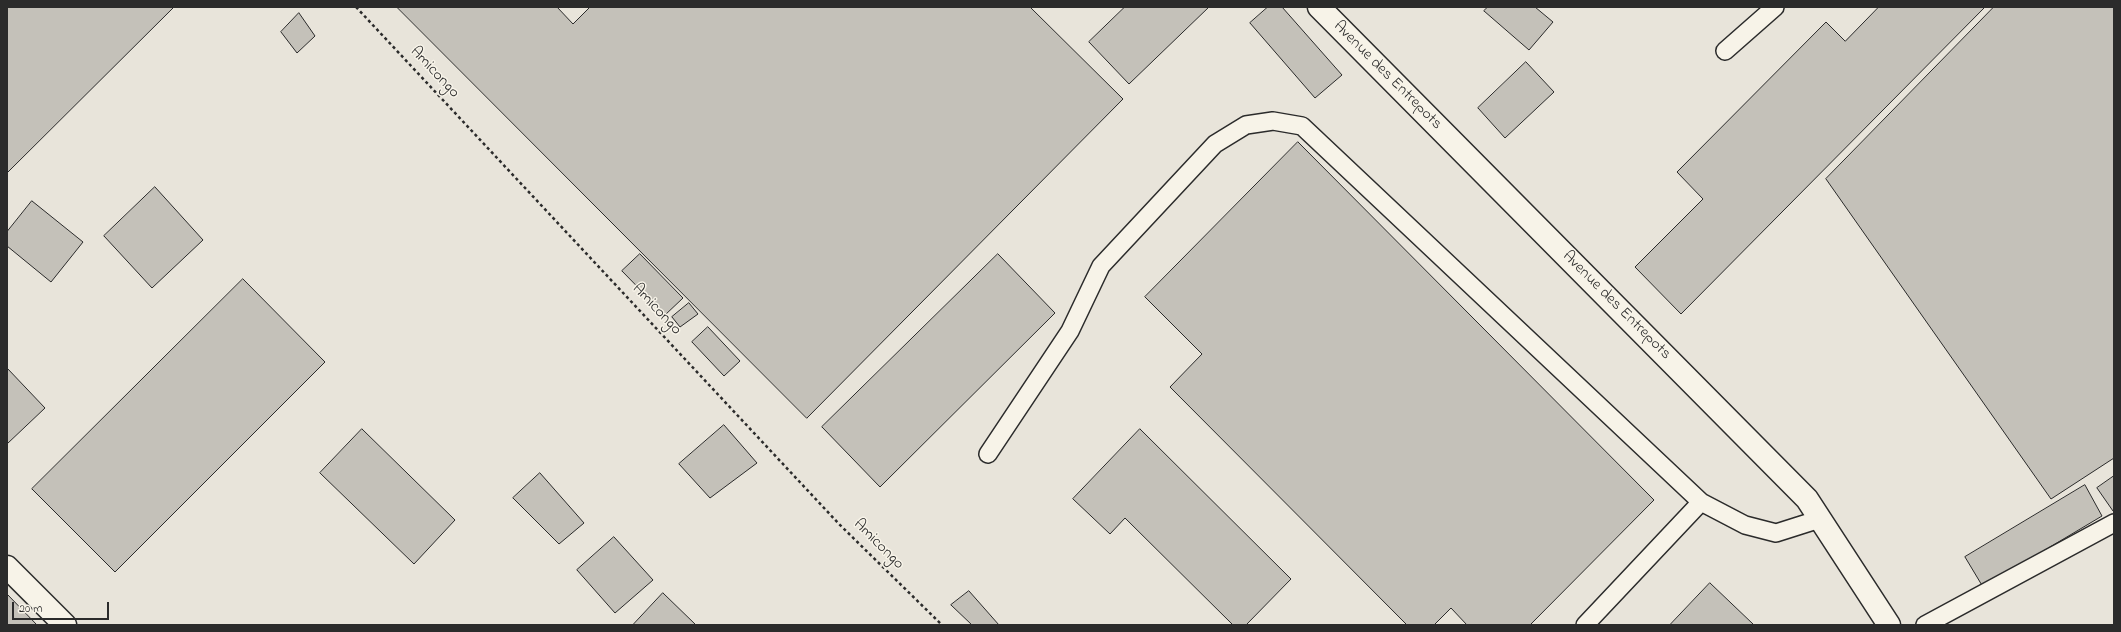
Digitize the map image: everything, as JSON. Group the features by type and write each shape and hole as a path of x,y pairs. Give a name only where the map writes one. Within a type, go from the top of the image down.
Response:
{"street":[{"name":"Avenue des Entrepots","path":"1319,7 1807,499 1889,625"},
{"path":"7,567 65,625"}],"lane":[{"path":"1725,51 1775,7"},
{"path":"988,454 1070,331 1101,266 1215,144 1246,125 1273,121 1302,126 1701,502 1745,525 1776,533 1820,519"},
{"path":"1585,625 1701,502"},
{"path":"1925,625 2114,523"}],"path":[{"name":"Amicongo","path":"356,7 839,524 942,625"}],"shaded area":[{"path":"7,7 2114,7 2114,625 7,625"}],"building":[{"path":"7,7 174,7 7,173"},
{"path":"397,7 557,7 573,24 590,7 1030,7 1123,99 807,418"},
{"path":"1125,7 1209,7 1129,84 1089,42"},
{"path":"1268,7 1282,7 1342,75 1315,98 1250,23"},
{"path":"1488,7 1535,7 1553,22 1529,50 1484,11"},
{"path":"1879,7 1985,7 1681,314 1635,267 1703,199 1677,172 1826,22 1845,41"},
{"path":"1994,7 2114,7 2114,458 2051,499 1826,179"},
{"path":"299,13 315,36 297,53 281,32"},
{"path":"1526,62 1554,92 1505,138 1478,108"},
{"path":"1298,142 1654,500 1530,625 1467,625 1451,608 1434,625 1407,625 1170,387 1202,354 1145,297"},
{"path":"155,187 203,240 152,288 104,236"},
{"path":"32,201 83,242 51,282 7,246 7,232"},
{"path":"640,254 683,298 665,315 622,271"},
{"path":"998,254 1055,313 880,487 822,427"},
{"path":"243,279 325,362 115,572 32,489"},
{"path":"689,303 698,314 680,327 672,317"},
{"path":"708,327 740,361 724,376 692,342"},
{"path":"7,368 45,408 7,444"},
{"path":"724,425 757,463 710,498 679,464"},
{"path":"362,429 455,520 414,564 320,473"},
{"path":"1140,429 1291,579 1246,625 1233,625 1125,518 1110,534 1073,499"},
{"path":"540,473 584,523 559,544 513,498"},
{"path":"2114,476 2114,510 2113,511 2097,488"},
{"path":"2085,485 2102,516 1983,587 1965,557"},
{"path":"614,537 653,580 615,613 577,570"},
{"path":"1710,583 1753,624 1753,625 1670,625"},
{"path":"969,591 999,625 972,625 951,605"},
{"path":"663,593 696,625 633,625"},
{"path":"7,594 37,625 7,625"}]}
